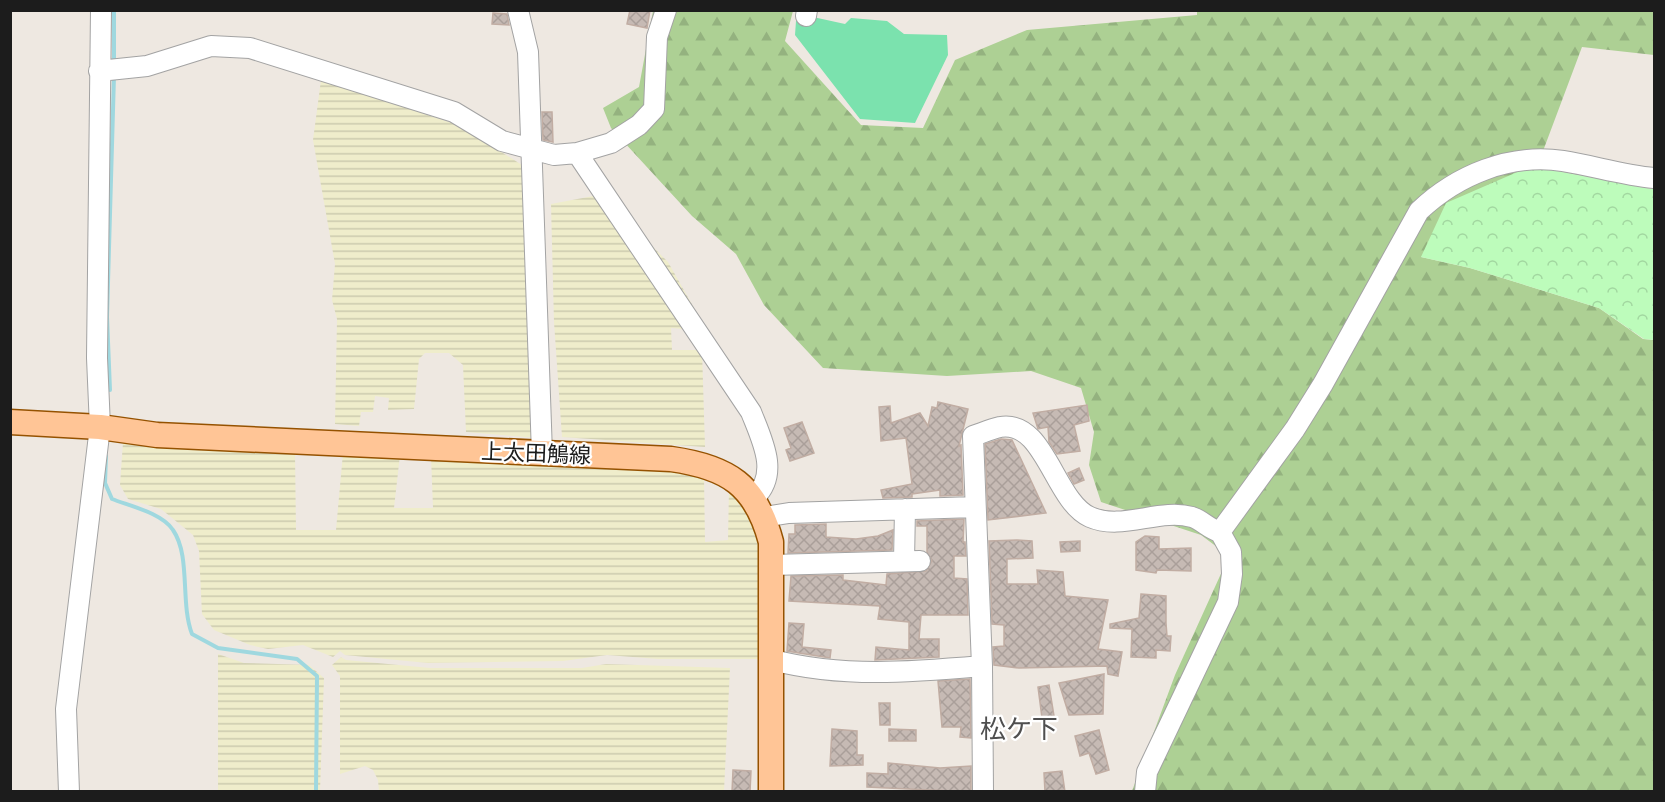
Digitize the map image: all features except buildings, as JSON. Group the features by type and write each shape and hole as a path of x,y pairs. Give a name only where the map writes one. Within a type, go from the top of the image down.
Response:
{"main road":[{"name":"上太田鵤線","path":"10,422 100,427 157,435 671,459 696,462 722,472 759,507"},
{"path":"759,507 771,542 772,565 771,792"}],"street":[{"path":"69,792 66,709 100,427 97,358 101,10"},
{"path":"518,10 528,52 542,454"},
{"path":"99,71 147,66 211,46 250,48 454,112 502,141 554,155 577,153 611,143 639,125 654,109 657,37 666,10"},
{"path":"577,153 752,412 765,446 768,471 761,491 759,507 789,513 975,507"},
{"path":"1220,532 1295,429 1323,384 1419,211 1436,194 1493,166 1527,159 1562,161 1627,176 1654,178"},
{"path":"983,792 982,666 973,436 1001,427 1028,435 1040,449 1071,503 1091,518 1119,521 1169,516 1192,517 1208,529 1220,532 1231,552 1232,574 1228,602 1147,772 1145,792"},
{"path":"772,565 912,561 905,509"},
{"path":"773,660 811,670 849,672 982,666"}],"shaded area":[{"path":"321,80 461,126 525,167 537,438 466,432 463,365 449,353 425,353 419,359 414,409 388,410 389,398 375,396 373,412 361,412 359,426 335,424 337,319 332,300 335,264 313,140"},
{"path":"609,193 626,220 668,262 707,331 671,328 672,350 702,350 705,447 562,437 554,322 551,204"},
{"path":"123,442 295,453 296,530 336,530 343,453 400,455 394,508 433,508 431,456 669,469 704,476 705,542 728,540 729,489 751,511 762,540 763,659 658,659 607,655 563,661 428,663 345,655 340,651 333,657 303,645 268,649 250,645 214,630 202,614 199,551 193,535 161,509 128,499 120,485"},
{"path":"218,654 244,663 309,665 324,678 320,791 218,791"},
{"path":"341,657 346,660 430,668 582,668 606,664 730,668 724,791 379,791 378,780 373,770 365,766 340,774 340,676 332,665"}],"green space":[{"path":"1197,10 1654,11 1654,55 1582,47 1540,159 1651,189 1531,166 1421,257 1470,268 1599,308 1643,339 1654,340 1654,791 1132,791 1175,675 1229,556 1201,535 1101,502 1089,465 1094,432 1081,388 1031,371 947,376 823,368 764,305 736,254 692,216 611,128 603,108 639,87 653,11 793,11 785,41 861,125 923,128 955,60 1027,30 1197,15"},
{"path":"813,17 845,24 851,18 887,21 904,34 947,35 948,55 915,123 860,119 795,35 796,21"},
{"path":"1531,166 1651,189 1654,187 1654,340 1644,339 1599,308 1470,268 1421,257 1446,203"}],"waterway":[{"path":"114,10 114,63"},
{"path":"110,390 107,317 114,76"},
{"path":"106,456 105,483 112,499 161,519 173,530 182,553 186,608 192,634 218,648 297,659 317,676 316,792"}],"district":[{"name":"松ケ下","path":"1019,729"}]}
